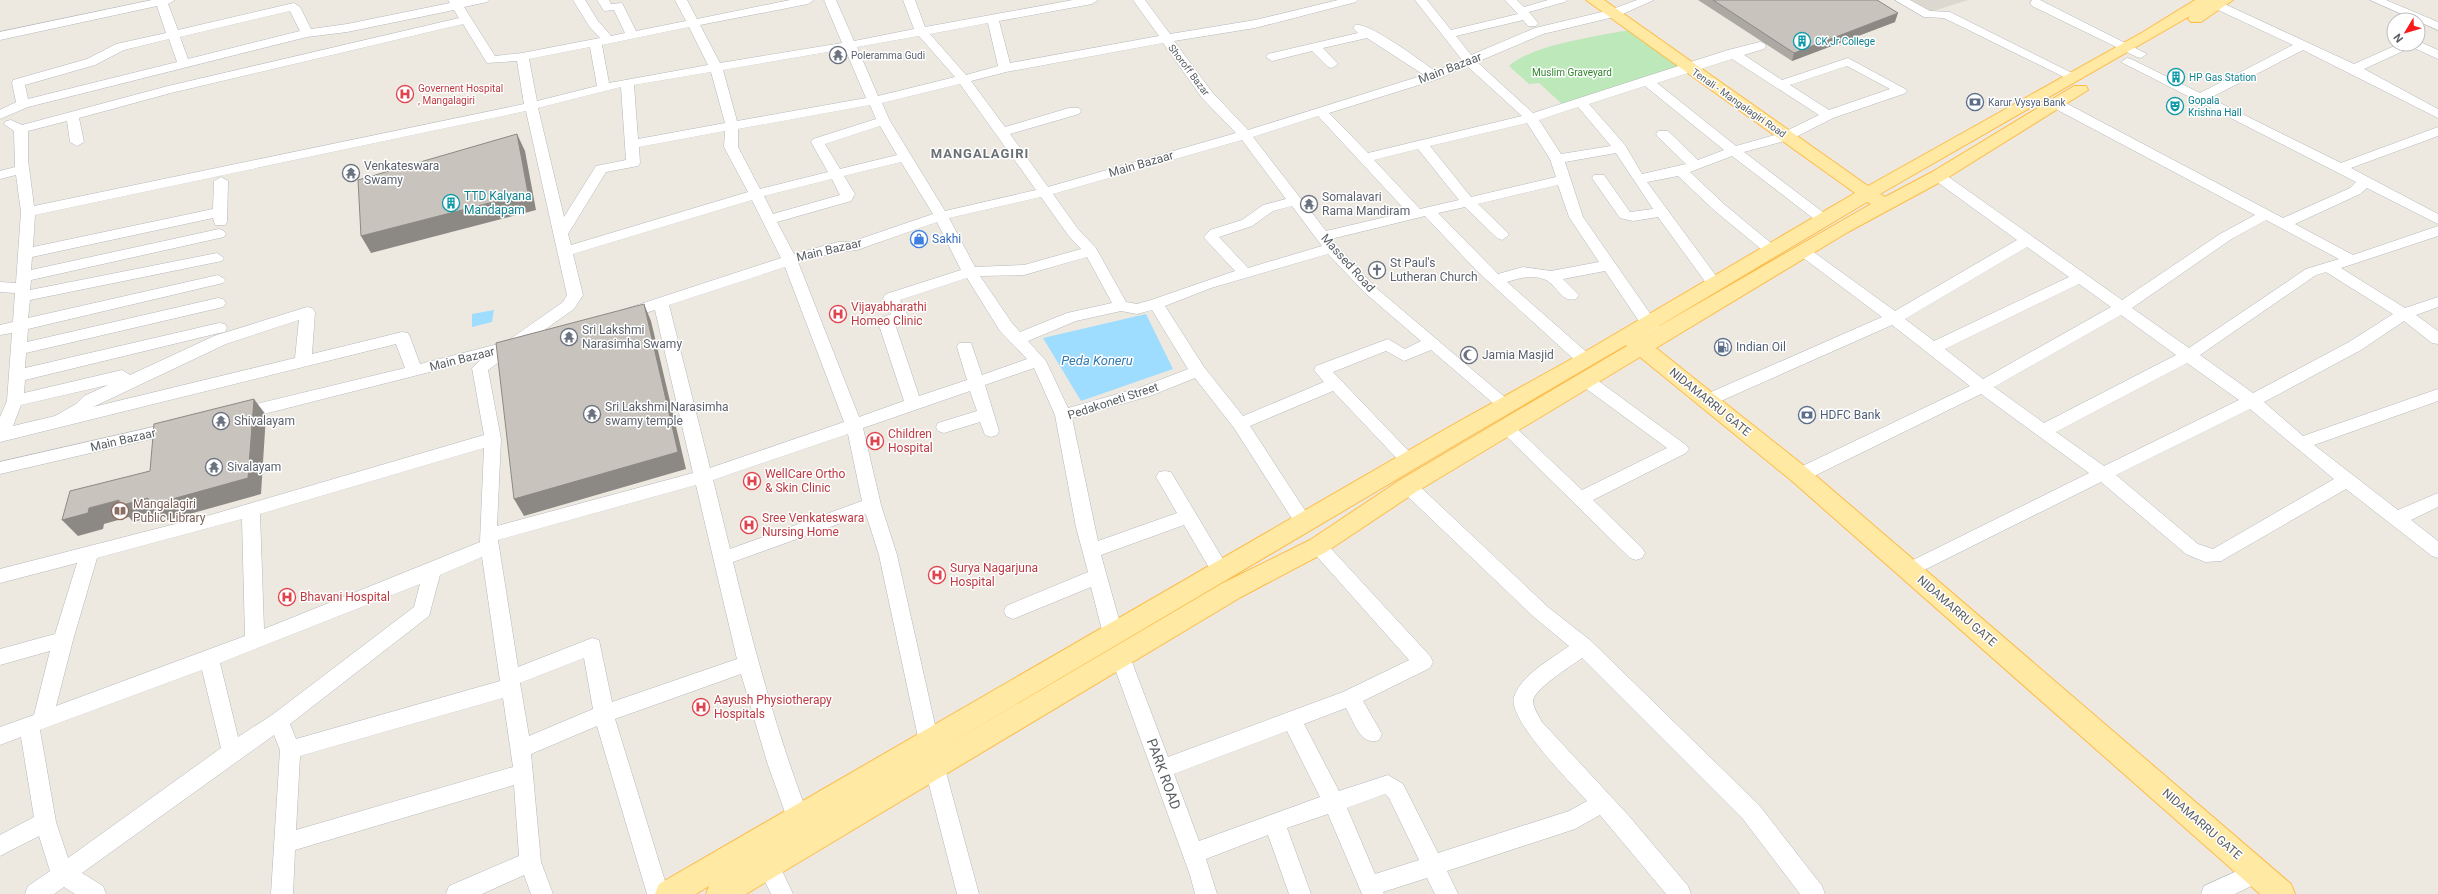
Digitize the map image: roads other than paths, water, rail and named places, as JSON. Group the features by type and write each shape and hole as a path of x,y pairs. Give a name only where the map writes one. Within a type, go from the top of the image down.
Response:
{"main road":[{"name":"Tenali - Mangalagiri Road","path":"1594,0 1876,200"},
{"path":"1644,336 1714,284 1772,251 1823,219 1938,176 2058,104 2131,55 2216,2"},
{"path":"669,894 930,741 1117,645 1232,590 1318,546 1408,486 1506,428 1586,370 1644,336 1802,252 1876,200 2074,77 2131,55"},
{"name":"NIDAMARRU GATE","path":"1644,336 1708,400 1910,570 2282,894"},
{"path":"719,894 934,765 1117,645 1221,571 1506,405 1586,370"}],"street":[{"path":"0,115 23,104 307,32 347,28 456,3 483,0"},
{"path":"579,0 593,23 608,39"},
{"path":"603,0 608,8 618,6 632,34"},
{"path":"681,0 716,68 732,125 731,147 790,260 854,425 872,505 888,555 930,741 934,765 968,894"},
{"path":"456,3 491,60 522,56 595,42 770,4 808,0"},
{"path":"830,0 883,122 941,216 970,272 1006,327 1019,339 1038,361 1063,415"},
{"path":"909,0 920,30 964,80 1073,232 1090,251 1121,306"},
{"path":"1005,0 1013,14"},
{"path":"27,217 532,111 627,82 850,45 920,30 1092,0"},
{"name":"Shoroff Bazar","path":"1139,0 1207,95 1245,135"},
{"path":"631,144 904,95 1005,68 1255,24 1352,0"},
{"path":"1421,0 1450,34 1470,62 1531,118 1557,159 1565,179 1576,217 1610,266 1644,336"},
{"path":"1511,0 1539,31"},
{"path":"1450,34 1524,14 1561,0"},
{"name":"Main Bazaar","path":"609,319 661,304 790,260 838,247 852,247 941,216 1045,192 1245,135 1320,110 1434,76 1470,62 1539,31 1614,13 1648,0"},
{"path":"1901,0 1928,14 1946,15 2074,77"},
{"path":"2376,0 2438,26"},
{"path":"0,36 165,1 173,35 184,64"},
{"path":"2216,2 2354,69 2438,114"},
{"path":"2036,3 2131,55 2200,98 2366,181 2438,220"},
{"path":"23,104 18,83 91,62 120,47 294,7 307,32"},
{"path":"992,17 1005,68"},
{"path":"0,122 8,123 21,129 168,90 466,20"},
{"path":"1356,26 1394,48 1434,76"},
{"path":"2426,37 2438,33"},
{"path":"1272,57 1316,48 1368,34"},
{"path":"595,42 604,88"},
{"path":"2200,98 2302,45"},
{"path":"1365,158 1531,118 1648,82 1732,53 1760,46"},
{"path":"1316,48 1332,64"},
{"path":"2426,49 2438,55"},
{"path":"2354,69 2391,52"},
{"path":"1732,53 1828,115"},
{"path":"522,56 532,111 575,295 573,300 512,347 480,368 493,439 489,541 509,683 524,773 530,862 542,894"},
{"path":"1638,179 1681,171 1733,151 1787,136 1828,115 1901,90 1848,62 1781,84"},
{"path":"561,234 601,169 633,163 627,82"},
{"path":"1648,82 1733,151 1823,219"},
{"path":"1581,103 1620,148 1638,179 1714,284"},
{"path":"2058,104 2352,260"},
{"path":"1320,110 1365,158 1495,280 1586,370 1680,449 1580,499"},
{"path":"1002,132 1074,111"},
{"path":"72,115 77,142"},
{"path":"769,220 846,198 848,194 837,174 818,146 818,142 883,122"},
{"path":"0,435 15,401 19,349 27,217 22,164 21,129"},
{"path":"2340,168 2438,131"},
{"path":"1663,134 1696,166"},
{"name":"Massed Road","path":"1245,135 1327,242 1370,290 1506,405"},
{"path":"1421,144 1468,202 1502,234"},
{"path":"1557,159 1620,148"},
{"path":"27,217 221,181 348,150"},
{"path":"565,251 756,194 905,157"},
{"path":"0,165 22,164"},
{"path":"0,175 22,164"},
{"path":"1681,171 1720,208 1772,251"},
{"path":"1938,176 2252,401 2300,443 2395,519 2438,551"},
{"path":"1599,178 1625,215 1633,217 1663,212"},
{"path":"1019,339 1072,317 1121,306 1137,309 1156,304 1246,273 1327,242 1422,212 1565,179"},
{"path":"220,334 217,258 221,181"},
{"path":"2284,223 2355,191 2366,181"},
{"path":"1246,273 1211,237 1215,233 1247,223 1268,208 1296,201"},
{"path":"24,254 220,212"},
{"path":"1800,476 1982,387 2106,318 2120,307 2225,237 2267,214"},
{"path":"2043,431 2189,355 2311,272 2438,231"},
{"path":"22,288 219,234"},
{"path":"1708,400 1894,318 2028,240"},
{"path":"914,404 886,322 900,316 891,298 970,272 1024,270 1090,251"},
{"path":"1802,252 1894,318 1982,387 2103,474 2192,549 2210,556 2215,556 2347,480"},
{"path":"0,287 22,288 217,258"},
{"path":"1495,280 1523,272 1552,276 1610,266"},
{"path":"2328,266 2404,314 2438,339"},
{"path":"1552,276 1571,295"},
{"path":"1932,349 2080,278"},
{"path":"0,330 218,280"},
{"path":"1910,570 2252,401 2355,346 2404,314 2438,302"},
{"path":"19,349 218,303"},
{"path":"661,304 748,663 777,762 798,818"},
{"path":"1156,304 1198,372 1240,424 1304,523"},
{"path":"17,376 220,334 307,312 303,361"},
{"path":"56,422 84,408 90,400 220,334"},
{"name":"Main Bazaar","path":"223,418 323,395 512,347 549,336"},
{"path":"0,435 402,337 414,371"},
{"path":"1409,461 1322,370 1388,344 1404,356 1433,342"},
{"path":"965,347 991,431"},
{"path":"0,736 209,659 432,571 489,541 702,478 1038,361"},
{"path":"15,401 153,369"},
{"name":"Pedakoneti Street","path":"1117,645 1091,551 1063,415 1144,392 1198,372"},
{"path":"1240,424 1335,384"},
{"path":"2300,443 2438,394"},
{"path":"944,427 986,414"},
{"name":"Main Bazaar","path":"0,468 192,424"},
{"path":"1506,428 1636,553"},
{"path":"0,576 251,510 493,439"},
{"path":"1165,477 1221,571"},
{"path":"1408,486 1542,613 1583,646 1752,812 1814,894"},
{"path":"2395,519 2438,500"},
{"path":"722,559 872,505"},
{"path":"251,510 255,641"},
{"path":"1091,551 1188,516"},
{"path":"1162,770 1350,698 1423,662 1318,546"},
{"path":"89,553 36,723 45,822 62,874 95,894"},
{"path":"36,894 232,752 279,721 422,611 432,571"},
{"path":"1013,610 1098,576"},
{"path":"0,657 63,640"},
{"name":"PARK ROAD","path":"1117,645 1193,854 1206,894"},
{"path":"290,750 509,683 592,646 604,714 658,894"},
{"path":"1583,646 1532,684 1523,699 1524,707 1535,728 1680,894"},
{"path":"209,659 232,752"},
{"path":"520,749 604,714 748,663"},
{"path":"1350,698 1372,734"},
{"path":"1292,720 1334,803 1371,890 1433,866 1575,819 1602,803"},
{"path":"279,721 290,750 282,894"},
{"path":"286,843 524,773"},
{"path":"1193,854 1274,823 1384,784 1391,785 1396,791 1447,894"},
{"path":"0,846 45,822"},
{"path":"1274,823 1300,894"},
{"path":"457,894 530,862"},
{"path":"768,865 782,894"},
{"path":"708,871 719,894"},
{"path":"2212,894 2257,872"}],"water":[{"path":"494,310 492,322 472,327 472,314"},
{"name":"Peda Koneru","path":"1146,314 1173,369 1081,401 1043,338"}],"place":[{"name":"CK Jr College","path":"1802,41"},
{"name":"Poleramma Gudi","path":"838,55"},
{"name":"HP Gas Station","path":"2176,77"},
{"name":"Governent Hospital , Mangalagiri","path":"405,94"},
{"name":"Karur Vysya Bank","path":"1975,102"},
{"name":"Gopala Krishna Hall","path":"2175,106"},
{"name":"Venkateswara Swamy","path":"351,173"},
{"name":"TTD Kalyana Mandapam","path":"451,203"},
{"name":"Somalavari Rama Mandiram","path":"1309,204"},
{"name":"Sakhi","path":"919,239"},
{"name":"St Paul's Lutheran Church","path":"1377,270"},
{"name":"Vijayabharathi Homeo Clinic","path":"838,314"},
{"name":"Sri Lakshmi Narasimha Swamy","path":"569,337"},
{"name":"Indian Oil","path":"1723,347"},
{"name":"Jamia Masjid","path":"1469,355"},
{"name":"Sri Lakshmi Narasimha swamy temple","path":"592,414"},
{"name":"HDFC Bank","path":"1807,415"},
{"name":"Shivalayam","path":"221,421"},
{"name":"Children Hospital","path":"875,441"},
{"name":"Sivalayam","path":"214,467"},
{"name":"WellCare Ortho & Skin Clinic","path":"752,481"},
{"name":"Mangalagiri Public Library","path":"120,511"},
{"name":"Sree Venkateswara Nursing Home","path":"749,525"},
{"name":"Surya Nagarjuna Hospital","path":"937,575"},
{"name":"Bhavani Hospital","path":"287,597"},
{"name":"Aayush Physiotherapy Hospitals","path":"701,707"}],"district":[{"name":"MANGALAGIRI","path":"980,153"}],"park label":[{"name":"Muslim Graveyard","path":"1572,72"}]}
